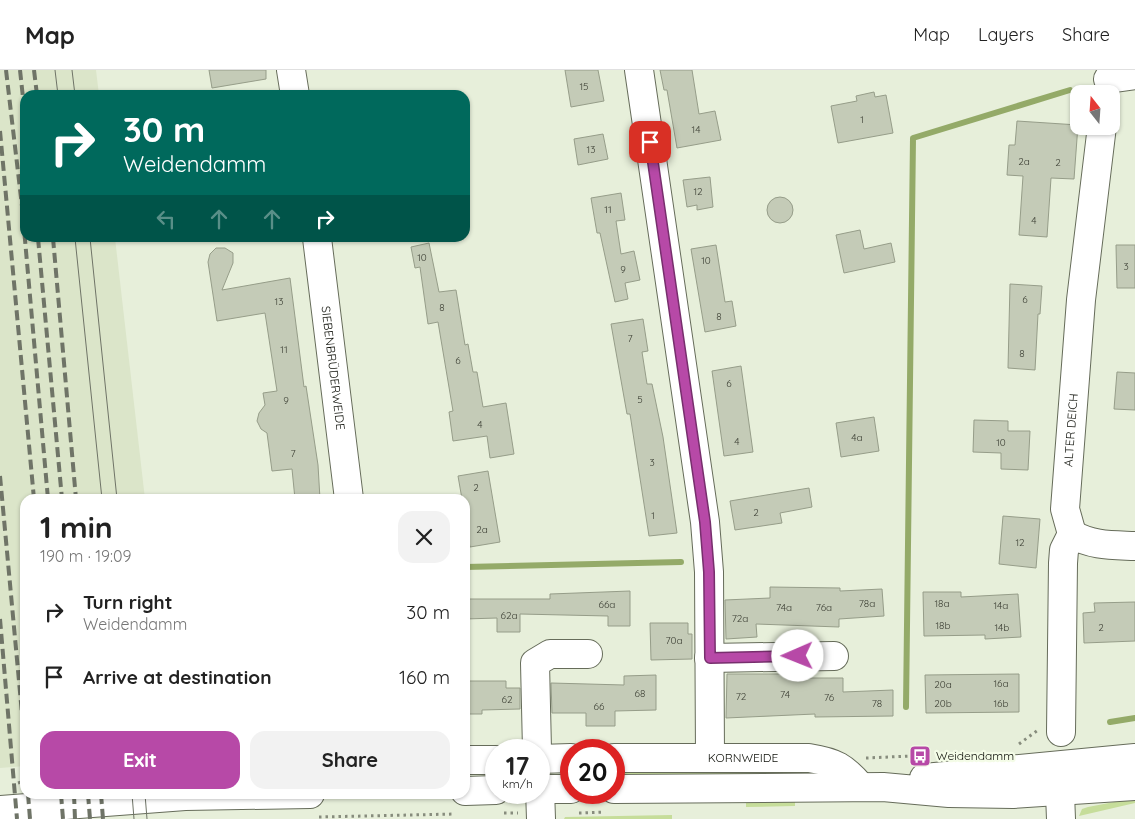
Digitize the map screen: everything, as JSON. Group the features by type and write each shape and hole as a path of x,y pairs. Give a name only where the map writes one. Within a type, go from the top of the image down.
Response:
{"street":[{"path":"291,70 294,90"},
{"path":"639,70 705,522 709,572 710,756"},
{"path":"1103,81 1135,74"},
{"name":"ALTER DEICH","path":"1072,534 1067,522 1066,499 1081,300 1101,135"},
{"name":"SIEBENBRÜDERWEIDE","path":"317,242 348,494"},
{"path":"1061,732 1064,550 1072,534 1098,545 1135,546"},
{"path":"537,739 536,662 550,654 588,654"},
{"path":"710,658 834,656"},
{"name":"KORNWEIDE","path":"625,758 710,756 808,758 826,761 847,771 872,787"},
{"path":"1059,793 1135,758"},
{"path":"470,760 485,760"},
{"path":"625,789 872,787 922,778 1059,793 1135,786"},
{"path":"0,810 136,799"},
{"path":"236,799 312,805"},
{"path":"461,802 485,802"}],"path":[{"path":"312,805 331,818 409,817 461,802"}],"shaded area":[{"path":"0,70 96,70 98,90 20,90 20,242 115,242 144,494 20,494 20,766 0,768"}],"green space":[{"path":"808,763 827,774 625,776 625,765"},
{"path":"1135,798 1135,803 1079,816 1082,809 1088,807"},
{"path":"795,800 795,806 746,807 746,801"},
{"path":"672,815 672,819 564,819 565,817"}],"building":[{"path":"209,70 266,70 266,79 212,88"},
{"path":"565,70 598,70 604,101 571,107"},
{"path":"660,70 692,70 699,114 715,111 721,140 677,148 667,90 664,90"},
{"path":"874,92 875,97 886,95 893,133 838,143 831,106 857,101 856,96"},
{"path":"1017,121 1070,124 1070,135 1077,135 1074,179 1051,178 1047,237 1019,235 1023,176 1007,175 1009,145 1015,145"},
{"path":"603,134 608,159 578,165 574,139"},
{"path":"710,177 713,207 697,210 697,205 687,207 683,180"},
{"path":"621,193 625,220 616,221 621,254 634,251 640,280 625,283 628,299 615,302 600,233 597,233 591,198"},
{"path":"780,197 789,201 793,210 789,219 780,223 771,219 767,210 771,201"},
{"path":"860,230 864,249 891,243 895,262 844,273 836,235"},
{"path":"429,243 439,292 456,290 465,345 468,344 473,372 477,372 483,407 506,403 514,454 490,458 487,436 453,441 449,412 453,411 438,322 428,324 420,267 415,268 411,247"},
{"path":"716,245 725,302 732,301 736,326 705,332 691,249"},
{"path":"1116,245 1135,245 1135,288 1117,288"},
{"path":"216,248 225,248 233,253 233,263 222,290 290,278 304,387 306,386 318,465 320,494 294,494 292,469 272,471 267,433 261,429 257,421 259,413 265,405 263,393 277,391 265,313 217,321 208,262 210,254"},
{"path":"1010,284 1042,286 1040,314 1038,314 1035,370 1008,368"},
{"path":"643,319 648,351 642,352 647,384 652,384 663,437 677,533 649,536 630,414 627,414 611,324"},
{"path":"741,366 753,452 724,456 712,371"},
{"path":"1117,372 1135,373 1135,410 1114,409"},
{"path":"874,417 879,451 841,457 836,423"},
{"path":"974,420 1008,421 1008,431 1030,431 1028,470 1001,469 1001,453 973,452"},
{"path":"488,471 500,542 470,547 470,494 461,494 458,476"},
{"path":"809,488 812,507 780,513 782,523 735,530 730,501"},
{"path":"1003,516 1040,519 1036,568 999,564"},
{"path":"770,587 840,588 840,591 882,589 884,616 839,619 839,627 756,624 757,637 726,639 725,600 770,598"},
{"path":"630,591 630,626 608,626 608,616 520,614 520,632 497,632 497,618 470,619 470,599 550,599 550,594"},
{"path":"923,592 961,592 961,597 1018,594 1021,637 985,639 985,635 924,636"},
{"path":"1135,602 1135,641 1084,643 1083,613 1095,612 1094,603"},
{"path":"650,623 688,623 688,634 692,634 692,659 651,660"},
{"path":"727,674 801,674 801,678 843,678 843,692 893,690 893,716 815,717 815,714 726,718"},
{"path":"1019,674 1019,712 926,713 925,675"},
{"path":"656,675 656,710 615,711 615,726 586,726 586,713 552,713 551,683 624,685 624,676"},
{"path":"470,681 506,681 506,688 520,688 520,709 482,710 482,714 470,714"}],"waterway":[{"path":"906,707 913,138 1070,90"},
{"path":"470,567 681,562"},
{"path":"1110,722 1135,718"}],"tram line":[{"path":"55,70 57,90"},
{"path":"72,70 74,90"},
{"path":"75,242 101,494"},
{"path":"90,242 116,494"},
{"path":"132,799 134,819"},
{"path":"145,799 147,819"}],"railway":[{"path":"6,70 20,189"},
{"path":"20,70 22,90"},
{"path":"34,70 36,90"},
{"path":"0,131 34,494"},
{"path":"25,242 48,494"},
{"path":"38,242 62,494"},
{"path":"53,242 76,494"},
{"path":"0,476 20,692"},
{"path":"0,619 17,819"},
{"path":"28,799 30,819"},
{"path":"61,799 63,819"},
{"path":"74,799 75,819"},
{"path":"88,799 90,819"},
{"path":"101,799 103,819"}],"place":[{"name":"Weidendamm","path":"920,756"}],"route":[{"path":"650,142 705,522 709,572 710,658 798,656"}]}
